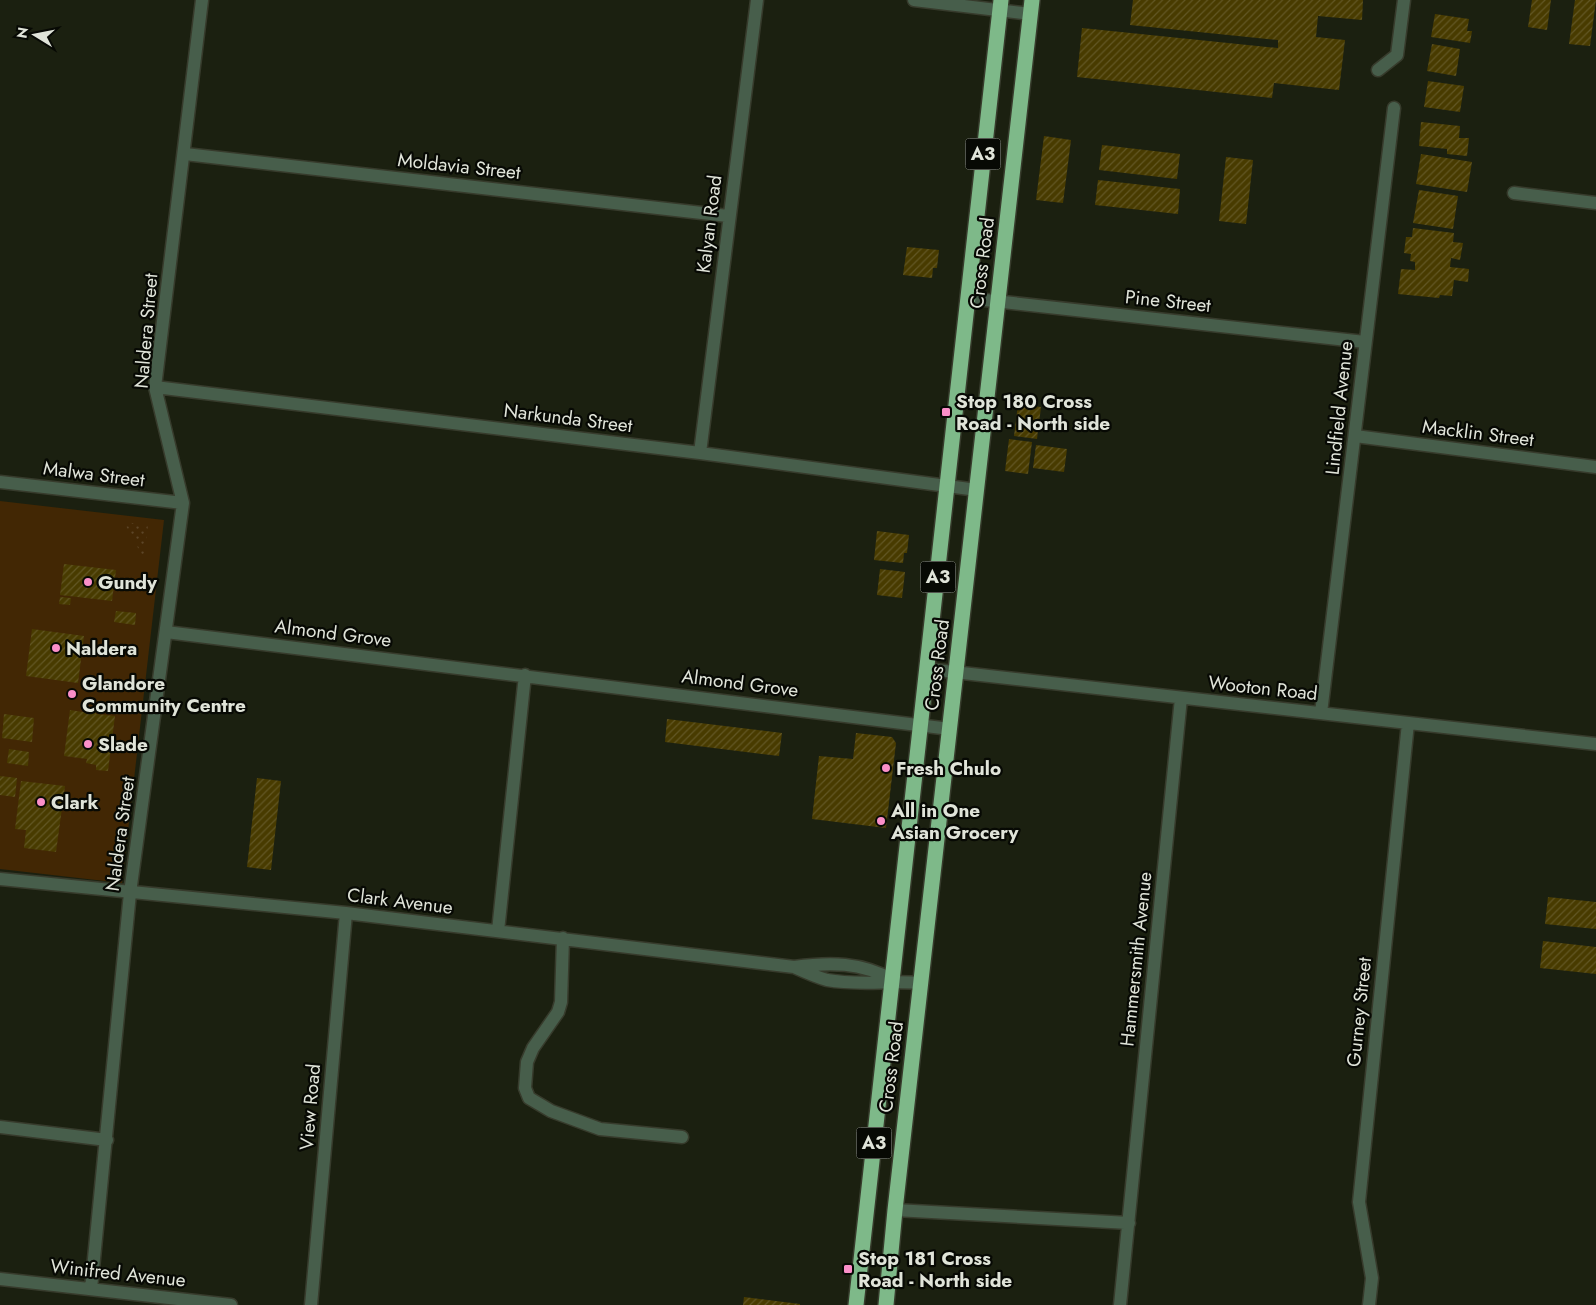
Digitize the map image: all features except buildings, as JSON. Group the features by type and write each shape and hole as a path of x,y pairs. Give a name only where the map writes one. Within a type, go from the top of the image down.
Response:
{"highway":[{"name":"Cross Road","path":"856,1305 1000,5"},
{"name":"Cross Road","path":"886,1305 895,1210 1032,7"}],"street":[{"name":"Naldera Street","path":"91,1289 130,893 183,503 155,387 185,154 202,0"},
{"name":"Kalyan Road","path":"700,453 728,216 757,0"},
{"path":"914,0 1032,7"},
{"path":"1378,70 1397,55 1404,0"},
{"name":"Lindfield Avenue","path":"1321,713 1394,108"},
{"name":"Moldavia Street","path":"185,154 728,216"},
{"path":"1514,193 1596,203"},
{"name":"Pine Street","path":"967,298 1365,342"},
{"name":"Narkunda Street","path":"155,387 700,453 977,490"},
{"name":"Macklin Street","path":"1355,436 1596,467"},
{"name":"Malwa Street","path":"0,482 183,503"},
{"name":"Almond Grove","path":"166,632 950,729"},
{"name":"Wooton Road","path":"927,668 1596,744"},
{"path":"498,931 525,675"},
{"name":"Hammersmith Avenue","path":"1120,1305 1181,698"},
{"name":"Gurney Street","path":"1369,1305 1372,1278 1359,1202 1408,723"},
{"name":"Clark Avenue","path":"0,879 346,913 563,938 794,967 828,980 870,984 892,980 922,983"},
{"name":"View Road","path":"311,1305 346,913"},
{"path":"563,938 561,1002 558,1012 533,1048 527,1062 525,1088 529,1098 551,1111 600,1129 682,1137"},
{"path":"0,1127 107,1140"},
{"path":"895,1210 1129,1222"},
{"name":"Winifred Avenue","path":"0,1279 231,1305"}],"shaded area":[{"name":"Glandore Community Centre","path":"0,501 164,520 122,883 0,869"},
{"path":"124,522 148,525 144,559"}],"place":[{"name":"Stop 180 Cross Road - North side","path":"946,412"},
{"name":"Gundy","path":"88,582"},
{"name":"Naldera","path":"56,648"},
{"name":"Glandore Community Centre","path":"72,694"},
{"name":"Slade","path":"88,744"},
{"name":"Fresh Chulo","path":"886,768"},
{"name":"Clark","path":"41,802"},
{"name":"All in One Asian Grocery","path":"881,821"},
{"name":"Stop 181 Cross Road - North side","path":"848,1269"}]}
